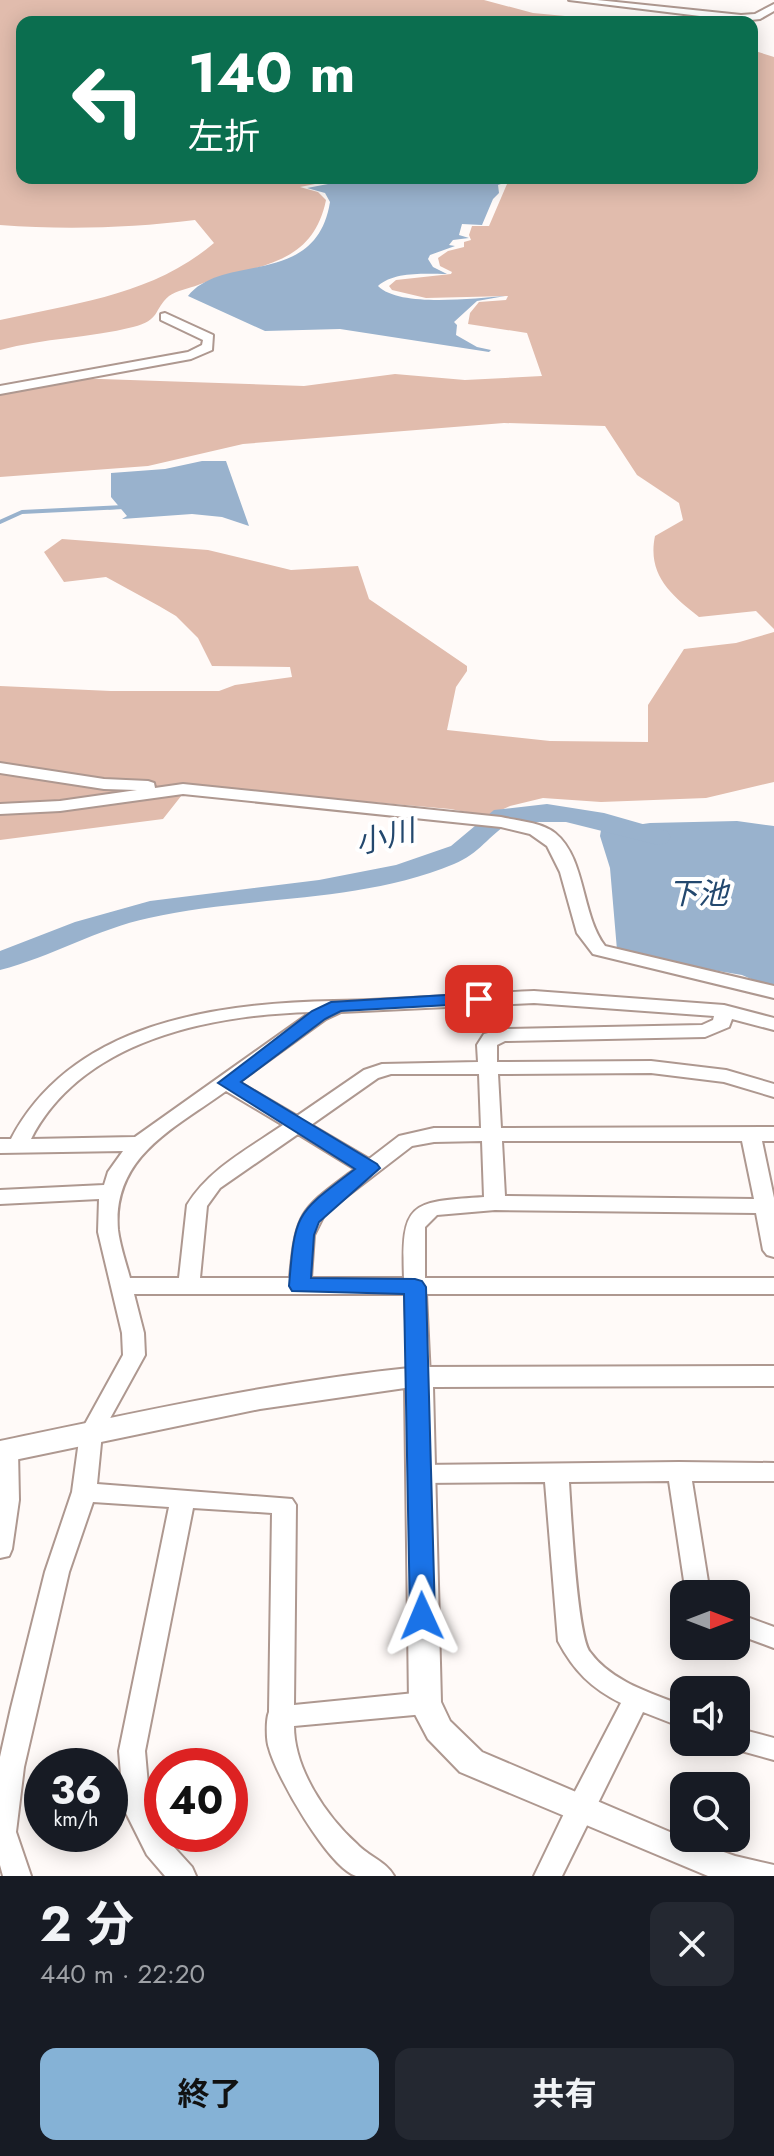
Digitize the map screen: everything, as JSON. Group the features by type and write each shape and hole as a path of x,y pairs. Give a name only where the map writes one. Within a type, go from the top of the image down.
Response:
{"street":[{"path":"573,0 732,16"},
{"path":"612,4 627,0"},
{"path":"664,0 680,6 676,10"},
{"path":"754,16 772,3"},
{"path":"0,390 191,355 208,347 209,338 165,317"},
{"path":"0,768 104,784 478,819 536,830 548,836 563,856 586,933 599,950 774,992"},
{"path":"0,809 49,807 183,789"},
{"path":"8,1146 57,1088 86,1065 172,1026 224,1013 534,997 724,1011 774,1024"},
{"path":"17,1876 3,1832 11,1767 57,1572 84,1492 91,1433 134,1355 133,1333 108,1232 111,1191 118,1172 139,1144 319,1015 338,1006"},
{"path":"495,1203 487,1045 491,1038 505,1035 705,1031 722,1023 724,1011"},
{"path":"189,1285 197,1205 213,1183 354,1083 389,1068 651,1067 726,1076 774,1091"},
{"path":"227,1083 369,1168"},
{"path":"751,1134 771,1206 774,1250"},
{"path":"300,1286 304,1235 316,1209 406,1141 434,1135 774,1134"},
{"path":"8,1146 139,1144"},
{"path":"0,1197 111,1191"},
{"path":"762,1876 733,1871 471,1762 439,1730 425,1703 419,1377 413,1238 419,1218 443,1207 495,1203 771,1206"},
{"path":"122,1286 774,1286"},
{"path":"0,1549 6,1523 9,1469 3,1452 197,1408 315,1389 419,1377 774,1376"},
{"path":"679,1471 696,1580"},
{"path":"556,1472 571,1641 588,1669 606,1683 670,1711"},
{"path":"419,1474 774,1472"},
{"path":"84,1492 284,1505 281,1747 296,1783 320,1822 368,1874"},
{"path":"182,1876 157,1847 137,1809 132,1751 183,1498"},
{"path":"750,1629 774,1638"},
{"path":"548,1876 637,1698"},
{"path":"279,1717 425,1703"},
{"path":"750,1743 774,1749"}],"shaded area":[{"path":"0,0 484,0 533,13 565,16 16,16 16,184 315,184 300,187 318,192 326,200 319,223 294,252 259,267 175,293 164,301 152,318 142,324 0,350 0,320 85,302 140,286 166,275 214,243 195,220 98,227 0,225"},
{"path":"758,52 774,57 774,629 756,611 699,617 671,592 658,573 653,550 655,536 683,520 679,503 637,475 605,426 504,423 243,444 148,466 0,477 0,395 71,378 304,386 395,374 465,380 542,376 527,333 468,324 470,313 479,302 506,300 508,296 426,298 392,290 389,286 396,280 451,274 440,266 438,258 448,251 464,247 464,242 471,240 472,226 489,226 507,184 758,184"},
{"path":"62,539 208,550 291,570 358,566 369,599 467,666 456,687 447,730 550,741 648,742 648,705 684,649 736,643 774,632 774,782 706,798 601,802 543,798 510,806 488,816 450,809 189,786 163,819 0,840 0,686 111,691 219,691 235,685 292,677 290,667 212,666 198,638 176,616 106,577 64,582 44,552"}],"water":[{"path":"328,184 501,184 482,225 462,224 459,235 469,238 453,240 449,245 455,246 430,255 428,259 433,267 447,274 402,276 378,286 389,293 420,299 505,296 477,301 454,322 457,325 456,335 477,347 491,350 340,329 265,331 188,296 204,283 223,275 288,258 307,247 321,229 330,202 325,193 307,188"},
{"path":"202,461 226,461 249,526 222,517 192,514 122,519 127,516 111,497 111,473 165,469"},
{"name":"下池","path":"737,821 774,826 774,989 742,975 634,957 617,950 610,868 601,830 650,823"}],"waterway":[{"path":"0,522 22,512 124,507 109,508"},
{"name":"小川","path":"0,961 84,928 150,909 348,884 422,866 468,847 492,823 510,814 566,814 604,821 658,837"}],"route":[{"path":"422,1616 415,1287 300,1286 304,1235 316,1209 369,1168 227,1083 319,1015 338,1006 479,999"}]}
